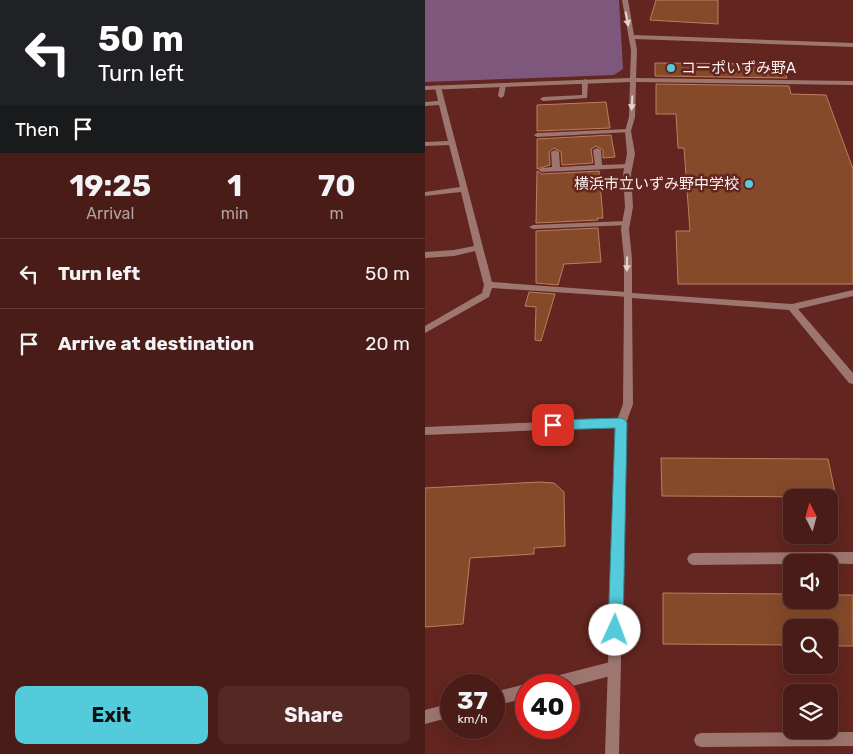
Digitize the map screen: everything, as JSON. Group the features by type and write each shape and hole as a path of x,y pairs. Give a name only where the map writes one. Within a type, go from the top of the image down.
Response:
{"street":[{"path":"612,754 621,423 628,404 626,223 629,207 629,166 631,154 628,131 632,117 634,50 625,0"},
{"path":"631,37 853,45"},
{"path":"425,88 633,80 853,83"},
{"path":"543,99 585,97 585,82"},
{"path":"501,96 503,85"},
{"path":"425,330 486,295 488,285 438,87"},
{"path":"425,104 442,103"},
{"path":"537,135 628,131"},
{"path":"425,144 452,143"},
{"path":"597,150 599,168"},
{"path":"555,152 556,169"},
{"path":"542,170 629,166"},
{"path":"425,194 464,189"},
{"path":"533,227 626,223"},
{"path":"425,255 454,253 479,248"},
{"path":"488,285 792,307 853,294"},
{"path":"792,307 853,380"},
{"path":"425,431 621,423"},
{"path":"693,559 853,558"},
{"path":"580,677 614,668"},
{"path":"425,717 440,713"},
{"path":"701,740 853,739"}],"shaded area":[{"path":"425,0 619,0 623,69 614,75 425,82"}],"building":[{"path":"656,0 718,0 718,24 650,20"},
{"path":"655,63 783,64 787,78 655,76"},
{"name":"横浜市立いずみ野中学校","path":"656,84 789,86 791,94 826,95 853,169 853,284 678,284 676,231 690,231 684,148 678,148 676,114 656,114"},
{"path":"606,102 610,128 537,131 537,105"},
{"path":"611,135 615,157 603,158 603,150 596,146 591,149 593,163 562,165 561,152 554,148 549,152 550,165 537,169 537,139"},
{"path":"537,171 542,174 599,171 603,218 597,218 598,220 536,223"},
{"path":"598,228 601,262 564,264 558,285 536,283 536,231"},
{"path":"529,292 555,294 541,341 535,340 536,307 525,306"},
{"path":"661,458 828,459 834,489 783,489 783,497 662,496"},
{"path":"539,482 554,483 564,492 565,546 534,548 534,554 470,558 463,624 425,627 425,488"},
{"path":"663,593 783,594 783,609 838,609 838,595 853,595 853,646 838,646 838,619 783,619 783,645 663,644"}],"place":[{"name":"コーポいずみ野A","path":"671,68"},
{"name":"横浜市立いずみ野中学校","path":"749,184"}],"route":[{"path":"553,425 621,423 615,630"}]}
